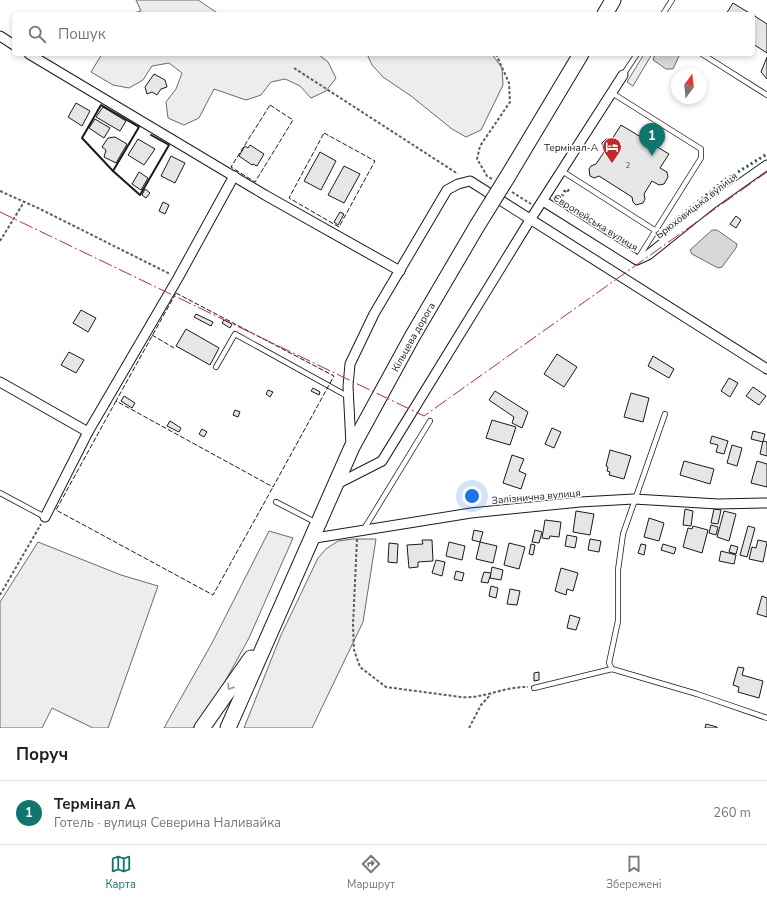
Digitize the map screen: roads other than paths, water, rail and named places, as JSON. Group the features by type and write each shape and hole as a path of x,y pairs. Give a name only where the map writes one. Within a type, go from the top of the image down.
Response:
{"highway":[{"path":"606,12 613,0"},
{"name":"Кільцева дорога","path":"269,632 316,523 352,447 412,337 477,226 507,182 580,56"},
{"path":"202,728 269,632"},
{"path":"228,728 269,632"}],"street":[{"path":"0,36 12,43"},
{"path":"32,56 234,176 400,271"},
{"path":"334,485 382,461 530,220 623,75"},
{"name":"Брюховицька вулиця","path":"637,260 648,255 713,202 767,165"},
{"path":"45,517 88,432 178,278 234,176"},
{"path":"352,447 349,397 350,364 374,314 447,190 458,184 470,181 767,369"},
{"name":"Європейська вулиця","path":"541,205 637,260"},
{"path":"0,382 88,432"},
{"name":"Залізнична вулиця","path":"309,539 471,513 580,502 634,499 718,504 767,504"}],"lane":[{"path":"664,12 672,0"},
{"path":"623,75 636,56"},
{"path":"705,56 767,95"},
{"path":"612,93 701,149 701,158 637,260"},
{"path":"562,171 656,231"},
{"path":"216,367 235,334 349,397"},
{"path":"612,669 609,663 618,621 618,570 623,534 665,414"},
{"path":"360,530 430,421"},
{"path":"0,493 45,517"},
{"path":"276,502 316,523"},
{"path":"534,688 612,669 698,694 767,718"}],"place":[{"name":"Термінал А","path":"652,156"},
{"name":"Термінал-А","path":"612,164"}]}
